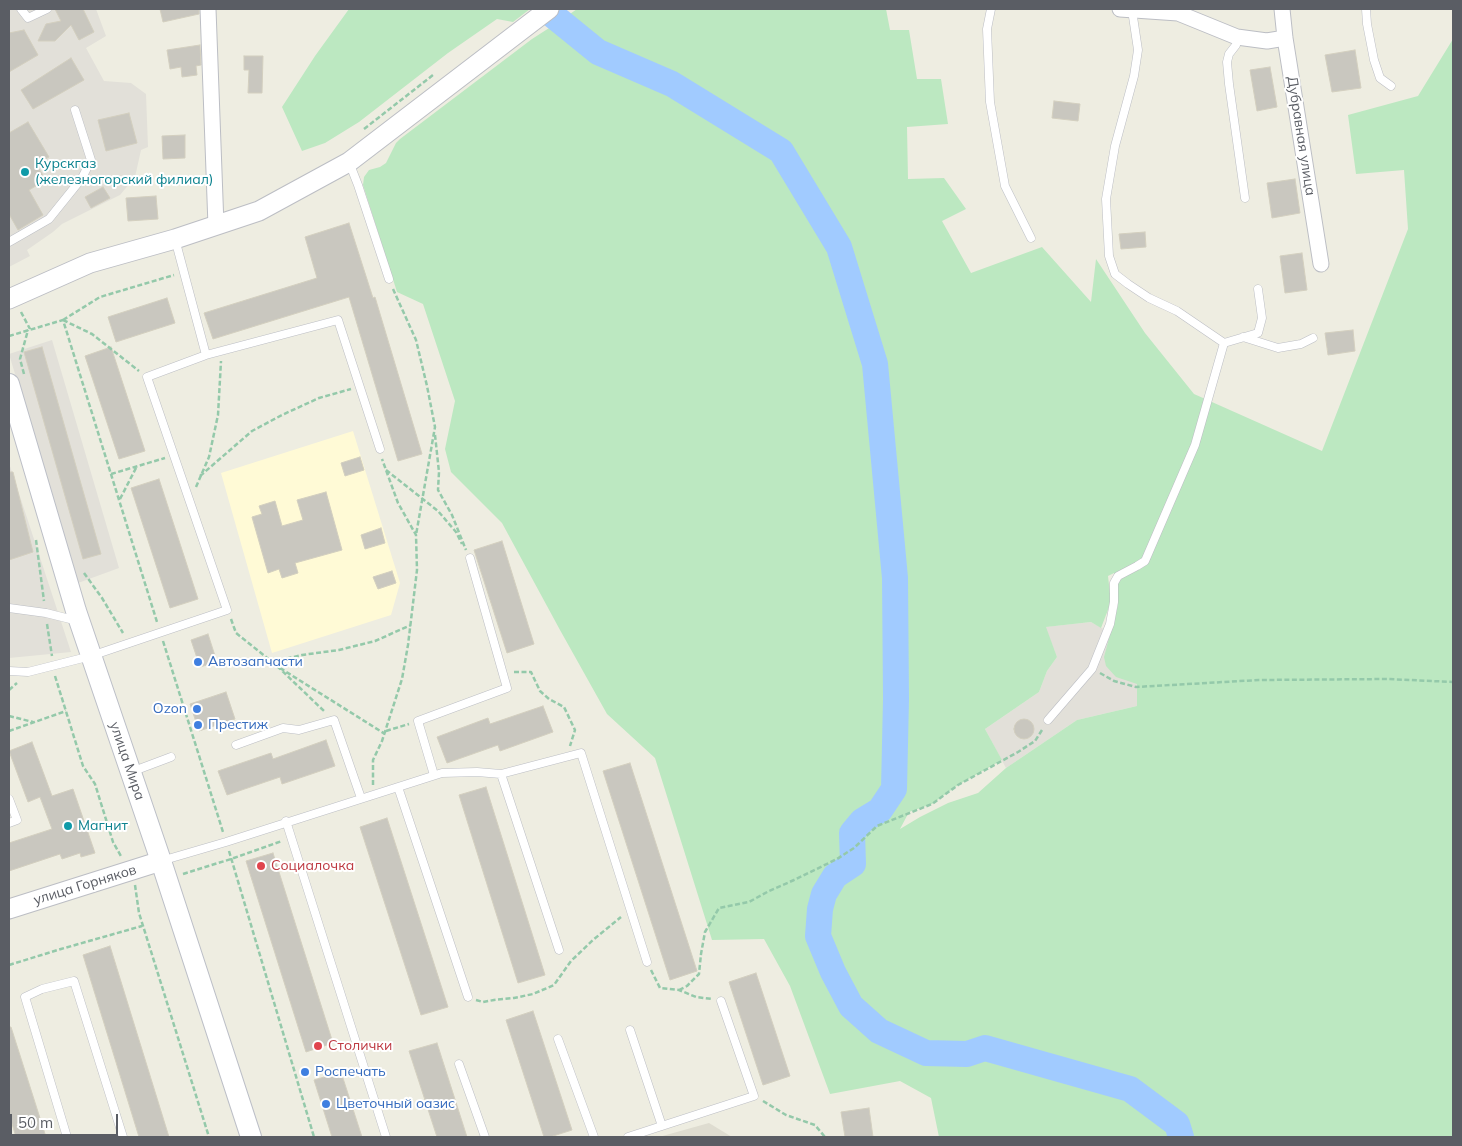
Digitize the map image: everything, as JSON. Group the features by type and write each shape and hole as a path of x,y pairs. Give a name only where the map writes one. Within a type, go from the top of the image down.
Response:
{"main road":[{"name":"улица Мира","path":"17,381 79,621 162,861 251,1137"}],"street":[{"path":"208,9 216,226"},
{"path":"9,299 90,262 175,239 259,211 349,162 549,9"},
{"name":"Дубравная улица","path":"1282,9 1321,264"},
{"path":"1126,10 1178,13 1237,37 1267,41 1285,38"},
{"name":"улица Горняков","path":"9,909 162,861"}],"lane":[{"path":"21,9 28,18 47,9"},
{"path":"991,9 987,29 990,102 1005,186 1031,238"},
{"path":"1366,9 1374,60 1380,78 1390,86"},
{"path":"1126,10 1138,50 1134,76 1115,146 1106,199 1109,256 1115,274 1128,284 1149,298 1177,311 1224,343"},
{"path":"1237,37 1236,45 1229,54 1227,62 1246,198"},
{"path":"9,242 49,219 82,178 91,160 76,110"},
{"path":"349,162 389,280"},
{"path":"175,239 206,355"},
{"path":"1224,343 1258,333 1262,318 1258,290"},
{"path":"9,671 28,672 91,656 227,610 147,377 206,355 338,320 380,449"},
{"path":"1243,337 1278,348 1301,344 1313,338"},
{"path":"1048,720 1092,669 1110,624 1114,602 1114,582 1118,576 1145,561 1196,445 1224,343"},
{"path":"434,776 418,721 507,688 470,558"},
{"path":"9,608 46,613 79,621"},
{"path":"236,745 283,728 299,730 334,720 361,798"},
{"path":"162,861 442,773 477,772 501,774 581,753 647,962"},
{"path":"131,772 171,757"},
{"path":"501,774 559,950"},
{"path":"398,787 468,997"},
{"path":"9,800 17,820 9,822"},
{"path":"286,822 386,1137"},
{"path":"68,1137 25,997 42,989 74,981 123,1137"},
{"path":"628,1137 754,1096 721,1001"},
{"path":"630,1030 662,1126"},
{"path":"558,1039 594,1137"},
{"path":"459,1064 484,1137"}],"path":[{"path":"361,132 367,125 434,74"},
{"path":"9,336 64,320 100,297 184,272"},
{"path":"373,794 373,760 385,732 402,679 417,570 416,536 435,427 416,340 389,280"},
{"path":"64,320 92,334 147,377"},
{"path":"64,320 226,842 314,1137"},
{"path":"17,381 20,359 28,330"},
{"path":"190,500 209,457 218,415 221,351"},
{"path":"200,476 252,431 319,398 360,386"},
{"path":"434,430 439,472 438,490 452,515 470,558"},
{"path":"380,449 398,503 416,536"},
{"path":"111,474 174,455"},
{"path":"119,500 136,466"},
{"path":"385,468 438,511 456,532 470,558"},
{"path":"80,568 102,598 129,643"},
{"path":"227,610 236,633 272,662 385,732"},
{"path":"272,662 302,655 339,650 375,641 411,624"},
{"path":"276,665 334,720"},
{"path":"1092,669 1114,681 1136,687 1259,680 1388,679 1453,682"},
{"path":"502,672 531,672 540,691 564,707 575,730 566,757"},
{"path":"9,731 66,711"},
{"path":"9,716 34,722"},
{"path":"679,990 687,986 699,974 700,954 705,932 719,908 749,902 836,859 854,848 877,826 932,804 958,785 1035,741 1048,720"},
{"path":"385,732 418,721"},
{"path":"129,871 134,882 138,913 209,1137"},
{"path":"468,997 483,1002 533,994 554,985 571,961 615,921 631,911"},
{"path":"9,965 142,926"},
{"path":"647,962 660,988 679,990 696,997 721,1001"},
{"path":"754,1096 786,1114 815,1124 825,1137"}],"shaded area":[{"name":"Курскгаз (железногорский филиал)","path":"9,9 96,9 106,36 86,48 104,81 131,83 146,94 148,147 141,150 135,177 120,195 62,224 27,250 30,256 9,267"},
{"path":"52,340 119,568 78,583 9,354"},
{"path":"353,431 400,583 391,615 272,653 221,473"},
{"path":"9,463 71,652 9,658"},
{"path":"1091,622 1138,648 1137,706 1077,720 1006,768 985,729 1039,692 1047,671 1057,657 1045,627"},
{"path":"709,1123 732,1137 659,1137"}],"green space":[{"path":"349,9 530,9 513,22 497,19 448,53 359,122 325,143 302,151 282,107 315,56"},
{"path":"577,9 886,9 890,30 909,30 917,79 941,79 948,124 907,127 908,179 944,178 966,209 942,221 971,273 1042,247 1091,302 1096,259 1145,333 1194,394 1322,451 1408,229 1404,170 1356,174 1348,115 1418,96 1453,39 1453,1137 939,1137 931,1098 900,1081 830,1094 790,986 764,939 712,940 655,758 607,714 502,523 451,472 445,449 455,401 423,304 397,292 363,185 364,177 369,170 386,163 400,139 532,39","holes":["1114,573 1117,584 1118,605 1104,657 1106,666 1116,677 1137,684 1137,706 1077,720 1006,768 978,793 948,803 900,829 909,812 932,804 958,785 1002,760 985,729 1039,692 1047,671 1057,657 1046,627 1091,622 1101,628 1111,602 1108,576"]}],"building":[{"path":"55,9 83,9 94,32 79,40 71,25 55,41 38,41 46,24 61,21"},
{"path":"160,9 199,9 199,14 163,22"},
{"path":"24,30 38,55 9,72 9,33"},
{"path":"200,45 201,65 196,66 197,75 182,77 181,67 170,69 167,50"},
{"path":"1355,50 1361,88 1332,92 1325,55"},
{"path":"244,56 263,56 262,93 248,93 249,70 244,70"},
{"path":"71,58 84,80 33,109 21,90"},
{"path":"1270,67 1277,107 1257,111 1250,70"},
{"path":"1054,101 1080,104 1078,121 1052,118"},
{"path":"129,113 137,143 106,151 98,120"},
{"name":"Курскгаз (железногорский филиал)","path":"28,122 49,157 36,164 46,180 29,190 43,215 18,230 9,214 9,133"},
{"path":"185,135 185,158 163,159 162,136"},
{"path":"1295,179 1300,213 1272,218 1267,183"},
{"path":"103,187 110,198 91,208 85,197"},
{"path":"156,196 158,219 128,221 126,198"},
{"path":"349,223 373,298 375,297 422,454 398,461 349,297 213,339 204,313 317,278 305,237"},
{"path":"1145,232 1146,247 1121,249 1119,234"},
{"path":"1302,253 1307,290 1285,293 1280,256"},
{"path":"167,298 175,323 116,342 108,317"},
{"path":"1353,330 1355,351 1328,355 1325,333"},
{"path":"42,347 101,554 83,559 24,352"},
{"path":"111,347 145,451 119,459 85,356"},
{"path":"360,457 364,470 345,476 341,463"},
{"path":"9,472 13,472 33,552 9,560"},
{"path":"159,479 198,599 170,608 131,488"},
{"path":"326,492 342,550 295,563 298,573 282,578 279,569 268,573 252,517 262,514 259,506 275,501 282,526 303,520 297,500"},
{"path":"381,528 385,543 365,549 361,535"},
{"path":"502,541 534,644 507,653 474,550"},
{"path":"392,571 396,583 378,589 373,577"},
{"path":"208,634 217,662 200,667 191,640"},
{"path":"226,692 235,719 199,731 190,704"},
{"path":"543,706 553,732 500,751 498,745 447,763 437,737 488,718 490,724"},
{"path":"1024,719 1031,722 1034,729 1031,736 1024,739 1017,736 1014,729 1017,722"},
{"path":"326,740 335,766 282,784 280,777 227,795 218,771 271,753 273,759"},
{"path":"32,742 52,796 73,789 95,853 81,857 80,853 62,859 60,854 9,871 9,843 52,829 40,797 28,802 9,751"},
{"path":"630,763 697,971 670,980 603,771"},
{"path":"486,787 545,975 518,983 459,795"},
{"path":"387,818 448,1007 421,1015 360,827"},
{"path":"273,853 333,1043 306,1052 246,861"},
{"path":"110,946 169,1137 139,1137 83,955"},
{"path":"756,973 790,1076 763,1085 729,982"},
{"path":"533,1011 572,1130 550,1137 544,1137 506,1020"},
{"path":"9,1027 11,1027 46,1137 16,1137 9,1114"},
{"path":"437,1043 467,1137 437,1137 409,1051"},
{"path":"341,1072 362,1137 332,1137 314,1080"},
{"path":"869,1108 873,1137 845,1137 841,1112"}],"waterway":[{"path":"545,9 598,52 672,84 781,151 839,247 875,364 895,578 896,699 894,789 880,810 862,821 852,833 853,864 835,876 824,894 820,909 818,936 833,972 851,1006 879,1031 926,1053 967,1054 985,1048 1130,1089 1177,1124 1181,1137"}],"place":[{"name":"Курскгаз (железногорский филиал)","path":"25,172"},
{"name":"Автозапчасти","path":"198,662"},
{"name":"Ozon","path":"197,709"},
{"name":"Престиж","path":"198,725"},
{"name":"Магнит","path":"68,826"},
{"name":"Социалочка","path":"261,866"},
{"name":"Столички","path":"318,1046"},
{"name":"Роспечать","path":"305,1072"},
{"name":"Цветочный оазис","path":"326,1104"}]}
